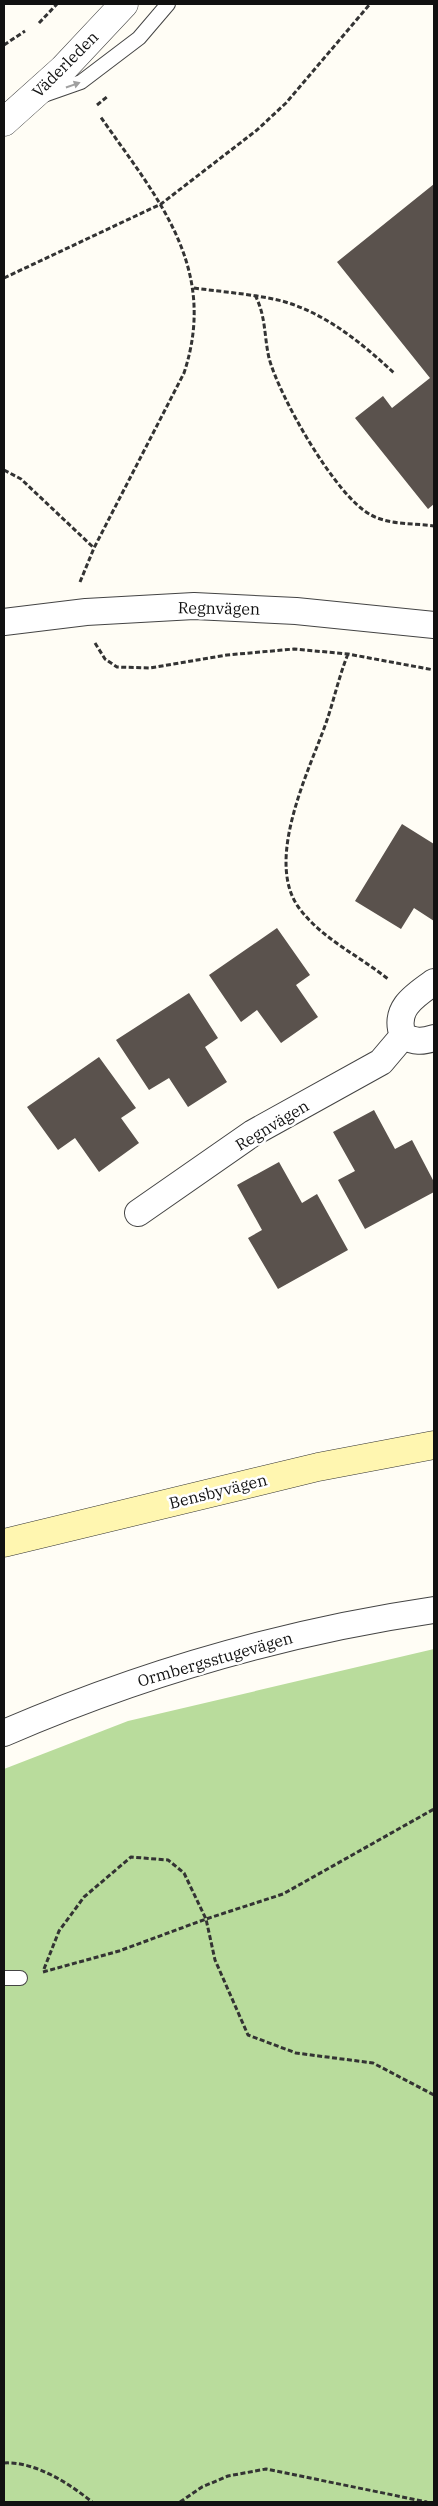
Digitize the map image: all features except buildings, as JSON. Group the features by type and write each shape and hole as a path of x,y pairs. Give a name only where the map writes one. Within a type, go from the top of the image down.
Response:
{"main road":[{"name":"Bensbyvägen","path":"4,1543 318,1467 434,1445"}],"street":[{"name":"Väderleden","path":"4,122 63,69 124,4"},
{"name":"Regnvägen","path":"4,622 86,612 194,606 296,611 434,625"},
{"path":"434,982 412,998 404,1008 400,1019 403,1036 413,1041 434,1038"},
{"name":"Regnvägen","path":"138,1213 253,1133 381,1062 403,1036"},
{"name":"Ormbergsstugevägen","path":"4,1733 153,1674 248,1646 368,1619 434,1610"}],"lane":[{"path":"27,102 81,82 139,38 168,4"},
{"path":"4,1978 20,1978"}],"path":[{"path":"39,23 57,4"},
{"path":"4,278 161,204 257,130 286,103 370,4"},
{"path":"4,45 25,31"},
{"path":"100,116 161,204 175,231 194,288 191,351 184,373 94,548 78,587 97,649 117,668 150,668 266,650 294,649 348,654 434,670"},
{"path":"194,288 255,295 283,302 310,312 338,328 394,373"},
{"path":"255,295 262,309 269,357 290,410 346,493 371,515 384,520 434,526"},
{"path":"4,470 21,479 94,548"},
{"path":"348,654 289,828 287,874 291,891 298,907 323,934 375,968 412,998"},
{"path":"20,1978 119,1951 206,1918 283,1894 434,1810"},
{"path":"43,1972 59,1932 84,1897 131,1857 168,1860 184,1873 206,1918 215,1960 248,2035 296,2053 373,2063 434,2095"},
{"path":"4,2463 15,2462 46,2473 77,2490 92,2502"},
{"path":"180,2502 202,2487 228,2476 266,2469 427,2502"}],"green space":[{"path":"434,1649 434,2502 4,2502 4,1769 128,1721"}]}
